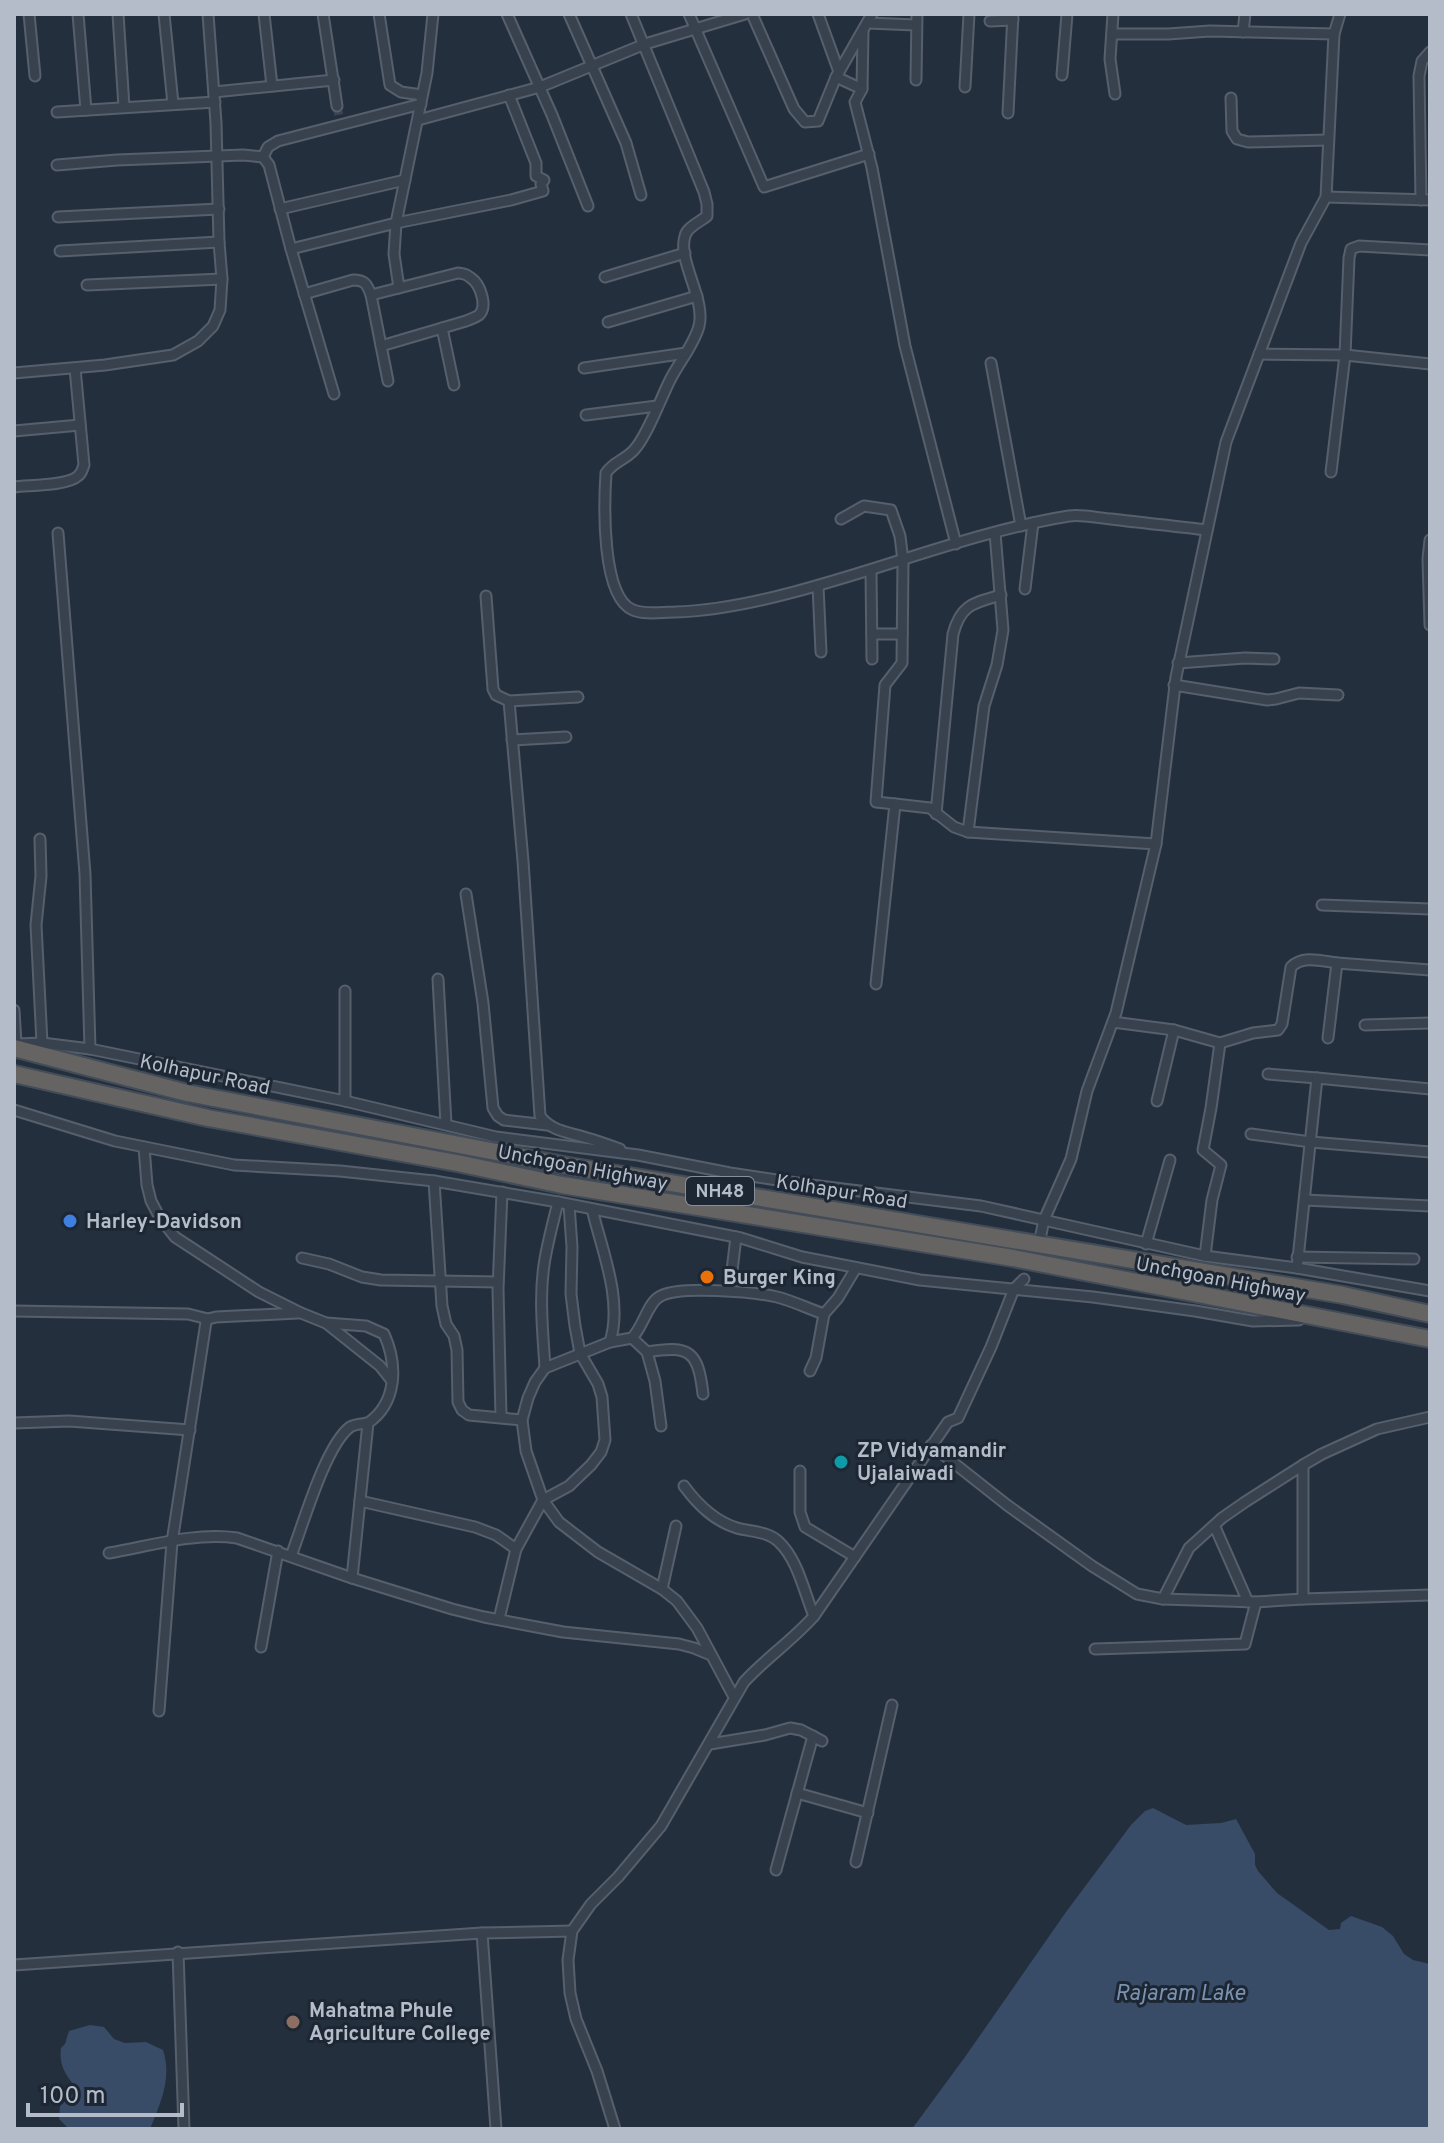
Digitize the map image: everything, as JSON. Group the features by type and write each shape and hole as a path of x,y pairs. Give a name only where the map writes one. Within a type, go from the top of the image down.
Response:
{"highway":[{"name":"Kolhapur Road","path":"15,1045 187,1093 569,1166 1343,1295 1430,1314"},
{"name":"Unchgoan Highway","path":"14,1074 208,1118 576,1187 1013,1258 1430,1339"}],"street":[{"path":"29,14 35,76"},
{"path":"78,14 86,110"},
{"path":"118,14 124,107"},
{"path":"164,14 173,104"},
{"path":"14,373 173,355 198,341 213,326 220,310 222,279 208,14"},
{"path":"264,14 272,86"},
{"path":"323,14 337,106"},
{"path":"379,14 390,85 422,100"},
{"path":"399,288 394,254 396,223 422,100 433,14"},
{"path":"507,14 588,206"},
{"path":"569,14 626,143 641,195"},
{"path":"631,14 704,192 707,216 684,236 700,322 636,449 606,473 605,534 613,584 620,601 633,610 650,612 690,612 759,601 995,533 1073,515 1207,530"},
{"path":"689,14 764,187 869,154"},
{"path":"418,120 540,87 645,44 745,14"},
{"path":"752,14 794,109 805,122 818,121 837,75 868,23"},
{"path":"818,14 837,75 862,89"},
{"path":"965,87 969,14"},
{"path":"1062,75 1067,14"},
{"path":"1113,14 1110,59 1115,94"},
{"path":"1243,32 1245,14"},
{"path":"1040,1239 1044,1220 1071,1159 1087,1091 1113,1022 1156,844 1174,685 1226,442 1301,243 1326,197 1334,34 1340,14"},
{"path":"990,21 1013,17 1008,113"},
{"path":"868,23 916,19 916,80"},
{"path":"868,23 862,89 855,102 869,154 905,346 956,544"},
{"path":"1112,34 1334,34"},
{"path":"1326,197 1425,200 1419,76 1422,61 1430,52"},
{"path":"57,112 173,104 272,86 334,80"},
{"path":"291,249 543,191 541,184 544,180 536,176 536,163 509,95"},
{"path":"1231,98 1232,131 1237,139 1248,142 1328,140"},
{"path":"263,157 268,147 278,141 422,100"},
{"path":"57,165 254,154 263,157 269,165 334,394"},
{"path":"280,209 405,180"},
{"path":"58,217 219,209"},
{"path":"60,251 219,242"},
{"path":"1331,472 1345,355 1351,249 1359,246 1430,250"},
{"path":"605,277 685,253"},
{"path":"371,295 458,273 475,280 483,306 479,315 381,346"},
{"path":"87,285 222,279"},
{"path":"304,294 353,280 366,283 388,381"},
{"path":"608,322 697,296"},
{"path":"442,328 454,385"},
{"path":"584,368 686,353"},
{"path":"1259,354 1345,355 1429,364 1430,376"},
{"path":"991,363 1021,526"},
{"path":"14,487 64,482 82,473 84,465 75,368"},
{"path":"586,415 657,406"},
{"path":"14,431 80,425"},
{"path":"841,519 864,506 891,510 900,536 903,561 902,663 885,685 876,802 930,808 954,827 968,832 1156,844"},
{"path":"1025,589 1033,523"},
{"path":"58,533 85,874 90,1049"},
{"path":"968,832 984,706 1003,630 995,533"},
{"path":"1430,540 1430,625"},
{"path":"871,571 872,659"},
{"path":"818,586 821,652"},
{"path":"936,814 957,619 972,604 1001,595"},
{"path":"486,596 496,695 509,701 578,697"},
{"path":"872,634 902,634"},
{"path":"1178,663 1274,659"},
{"path":"1174,685 1267,700 1299,693 1338,695"},
{"path":"509,701 540,1116 547,1125"},
{"path":"512,740 566,737"},
{"path":"876,984 895,804"},
{"path":"40,839 41,876 36,925 42,1043"},
{"path":"466,894 483,1003 493,1108 498,1116 504,1120 547,1125 638,1155"},
{"path":"1322,905 1430,909"},
{"path":"1113,1022 1174,1030 1220,1043 1253,1033 1278,1030 1282,1024 1289,975 1295,962 1303,960 1430,970"},
{"path":"1328,1038 1337,963"},
{"path":"438,979 446,1124"},
{"path":"345,991 345,1101"},
{"path":"14,1010 15,1045 42,1043 90,1049 345,1101 496,1137 638,1155 811,1185 981,1206 1205,1256 1297,1263 1414,1259"},
{"path":"1365,1025 1430,1023"},
{"path":"1157,1101 1174,1030"},
{"path":"1205,1256 1212,1200 1221,1165 1203,1150 1220,1043"},
{"path":"1268,1074 1430,1089"},
{"path":"1297,1263 1317,1078"},
{"path":"14,1110 115,1141 234,1165 340,1171 502,1192 736,1237 802,1257 920,1280 1166,1307 1253,1321 1319,1319"},
{"path":"1251,1134 1430,1152"},
{"path":"144,1147 151,1201 175,1237 259,1292 326,1323 368,1355 392,1381"},
{"path":"1146,1244 1170,1160"},
{"path":"434,1181 440,1282 446,1324 454,1336 457,1350 458,1402 469,1415 522,1420"},
{"path":"501,1417 498,1282 502,1192"},
{"path":"1305,1200 1430,1206"},
{"path":"545,1368 542,1290 558,1202"},
{"path":"499,1619 516,1549 543,1500 569,1486 591,1465 605,1440 602,1397 580,1353 571,1294 569,1205"},
{"path":"592,1209 612,1294 614,1328 610,1342"},
{"path":"731,1279 736,1237"},
{"path":"302,1258 329,1264 362,1277 392,1281 498,1282"},
{"path":"1297,1263 1430,1291"},
{"path":"810,1371 816,1358 824,1314 856,1268"},
{"path":"615,2129 597,2071 576,2019 570,1993 568,1960 572,1931 591,1904 661,1826 744,1682 814,1616 931,1445 948,1422 958,1418 1014,1289 1024,1279"},
{"path":"734,1697 697,1628 677,1601 605,1556 559,1522 543,1500 526,1451 522,1420 535,1382 545,1368 610,1342 632,1338 657,1298 670,1292 736,1291 777,1297 824,1314"},
{"path":"14,1311 188,1314 208,1319 301,1313"},
{"path":"159,1711 172,1542 208,1319"},
{"path":"291,1556 325,1463 339,1439 352,1425 368,1423 379,1415 388,1402 392,1381 389,1345 384,1334 366,1326 326,1323"},
{"path":"632,1338 647,1352 655,1381 661,1426"},
{"path":"647,1352 682,1350 695,1358 703,1394"},
{"path":"1163,1599 1189,1548 1245,1502 1322,1454 1377,1429 1430,1417"},
{"path":"14,1423 69,1421 190,1430"},
{"path":"352,1578 368,1423"},
{"path":"931,1445 1007,1505 1137,1594 1163,1599 1252,1602 1430,1595"},
{"path":"1303,1465 1303,1599"},
{"path":"800,1471 800,1512 805,1527 855,1557"},
{"path":"684,1486 696,1502 716,1519 735,1528 767,1534 778,1541 792,1559 814,1616"},
{"path":"360,1501 475,1527 496,1535 516,1549"},
{"path":"662,1589 676,1526"},
{"path":"1095,1649 1245,1644 1252,1602 1215,1527"},
{"path":"109,1553 220,1536 237,1538 452,1609 563,1632 679,1644 711,1655"},
{"path":"261,1647 278,1551"},
{"path":"856,1862 892,1705"},
{"path":"710,1744 790,1728 818,1738 797,1793 776,1870"},
{"path":"797,1793 868,1813"},
{"path":"14,1965 482,1933 572,1931"},
{"path":"482,1933 496,2129"},
{"path":"178,1952 184,2129"}],"water":[{"name":"Rajaram Lake","path":"1153,1808 1186,1825 1236,1819 1255,1854 1258,1871 1277,1893 1329,1930 1340,1929 1341,1923 1351,1916 1382,1927 1393,1936 1404,1954 1430,1964 1430,2129 912,2129 1131,1825 1145,1811"},
{"path":"90,2025 104,2027 114,2039 125,2043 146,2042 163,2050 166,2080 150,2129 73,2129 59,2119 60,2106 73,2094 74,2085 63,2068 61,2048 69,2031"}],"tunnel":[{"path":"337,106 340,121"}],"place":[{"name":"Harley-Davidson","path":"70,1221"},
{"name":"Burger King","path":"707,1277"},
{"name":"ZP Vidyamandir Ujalaiwadi","path":"841,1462"},
{"name":"Mahatma Phule Agriculture College","path":"293,2022"}]}
